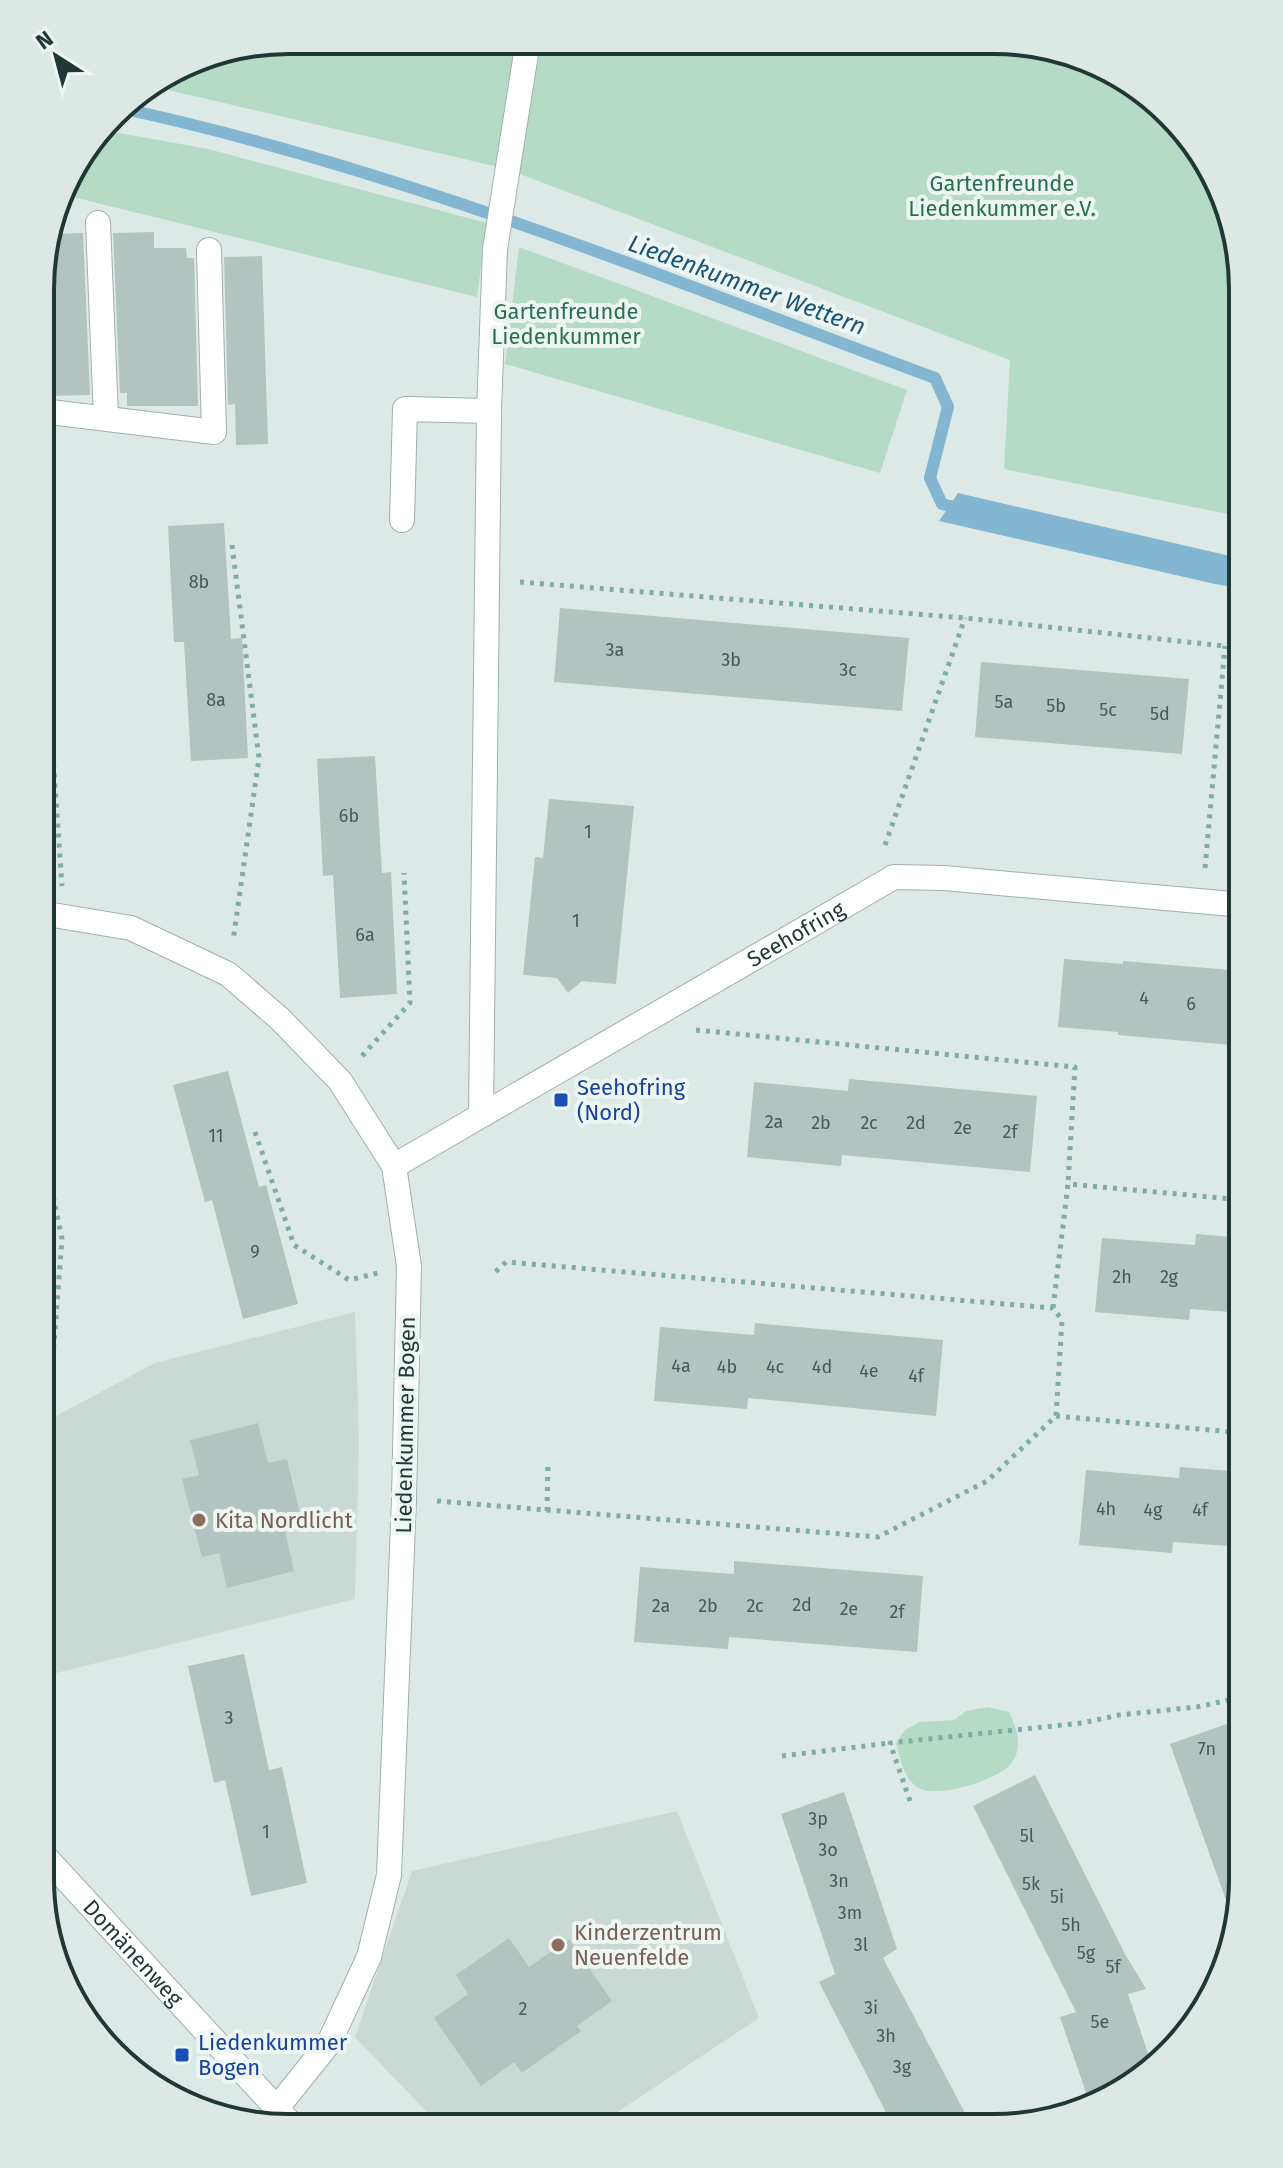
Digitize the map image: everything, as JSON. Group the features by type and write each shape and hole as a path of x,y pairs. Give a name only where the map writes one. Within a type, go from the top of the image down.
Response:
{"street":[{"path":"481,1115 489,411 495,249 526,55"},
{"path":"98,223 106,418"},
{"path":"54,412 214,432 209,250"},
{"path":"402,520 405,409 489,411"},
{"path":"894,877 944,878 1229,904"},
{"name":"Seehofring","path":"394,1166 894,877"},
{"name":"Liedenkummer Bogen","path":"54,914 131,928 228,974 280,1019 340,1081 394,1166 409,1266 404,1499 389,1875 369,1957 329,2043 287,2114"},
{"name":"Domänenweg","path":"54,1866 282,2114"}],"path":[{"path":"228,974 259,758 232,545"},
{"path":"487,580 965,618 1229,646"},
{"path":"894,877 885,844 965,618"},
{"path":"1203,901 1225,646"},
{"path":"340,1081 410,1003 404,873"},
{"path":"404,1499 878,1537 987,1481 1056,1416 1062,1320 1053,1308 1068,1184 1075,1067 638,1025"},
{"path":"255,1132 294,1245 349,1280 409,1266"},
{"path":"1068,1184 1228,1199"},
{"path":"54,1200 62,1239 54,1344"},
{"path":"492,1275 506,1262 1053,1308"},
{"path":"1056,1416 1228,1432"},
{"path":"547,1511 548,1462"},
{"path":"782,1756 1082,1723 1228,1700"},
{"path":"890,1743 910,1801"}],"shaded area":[{"name":"Kita Nordlicht","path":"355,1312 359,1440 355,1599 54,1674 54,1417 155,1363"},
{"name":"Kinderzentrum Neuenfelde","path":"677,1811 759,2018 615,2114 429,2114 355,2037 412,1871"}],"green space":[{"name":"Gartenfreunde Liedenkummer e.V.","path":"994,54 1055,62 1084,72 1112,85 1160,123 1198,172 1217,213 1227,258 1229,289 1229,514 1004,469 1010,360 507,169 165,89 213,66 274,55"},
{"name":"Gartenfreunde Liedenkummer","path":"114,132 208,149 487,223 477,297 73,197 85,171"},
{"name":"Gartenfreunde Liedenkummer","path":"519,247 907,390 880,473 505,364"},
{"path":"988,1707 1009,1712 1014,1725 1018,1745 1010,1765 992,1777 951,1790 926,1790 912,1783 903,1767 896,1743 905,1730 920,1722 954,1720 966,1711"}],"water":[{"path":"958,493 1229,556 1229,586 1215,584 939,521"}],"building":[{"path":"154,232 154,248 186,248 187,258 194,258 198,406 127,406 127,393 120,393 113,233"},
{"path":"83,233 90,395 54,396 54,289 61,234"},
{"path":"262,256 268,444 236,445 235,404 228,405 224,257"},
{"path":"224,523 231,639 242,638 248,758 191,761 184,642 174,642 168,526"},
{"path":"560,608 909,638 902,711 554,682"},
{"path":"981,662 1189,679 1182,754 975,737"},
{"path":"375,756 382,873 391,872 397,994 340,998 333,875 323,876 317,759"},
{"path":"549,799 634,806 616,984 582,981 568,993 557,978 523,975 535,857 543,858"},
{"path":"1064,959 1229,970 1229,1045 1058,1027"},
{"path":"228,1071 259,1187 266,1185 298,1304 243,1319 212,1200 205,1202 173,1085"},
{"path":"849,1079 1037,1096 1030,1172 842,1155 841,1166 747,1157 754,1082 848,1091"},
{"path":"1196,1234 1228,1237 1228,1312 1190,1309 1189,1320 1095,1312 1102,1238 1195,1245"},
{"path":"755,1323 943,1340 936,1416 748,1398 747,1409 654,1401 660,1327 754,1335"},
{"path":"258,1423 268,1463 287,1459 303,1526 285,1531 294,1571 227,1588 219,1553 202,1557 182,1479 199,1475 190,1440"},
{"path":"1180,1467 1228,1471 1228,1546 1173,1542 1172,1553 1079,1545 1086,1470 1179,1478"},
{"path":"734,1561 923,1576 917,1652 729,1637 728,1649 634,1642 640,1567 734,1574"},
{"path":"244,1654 269,1770 282,1767 307,1883 251,1896 225,1780 214,1783 188,1666"},
{"path":"1228,1723 1227,1903 1170,1744"},
{"path":"1035,1775 1124,1952 1146,1989 1128,1994 1149,2055 1112,2083 1087,2095 1060,2017 1076,2012 973,1806"},
{"path":"844,1792 897,1949 883,1958 966,2114 887,2114 819,1982 835,1974 781,1814"},
{"path":"509,1938 529,1967 569,1939 612,2001 577,2026 581,2031 522,2073 514,2062 481,2086 434,2018 468,1994 456,1975"}],"waterway":[{"name":"Liedenkummer Wettern","path":"135,112 328,162 430,194 532,228 935,378 948,407 930,478 942,504 962,509"}],"place":[{"name":"Seehofring (Nord)","path":"561,1100"},
{"name":"Kita Nordlicht","path":"199,1520"},
{"name":"Kinderzentrum Neuenfelde","path":"558,1945"},
{"name":"Liedenkummer Bogen","path":"182,2055"}]}
